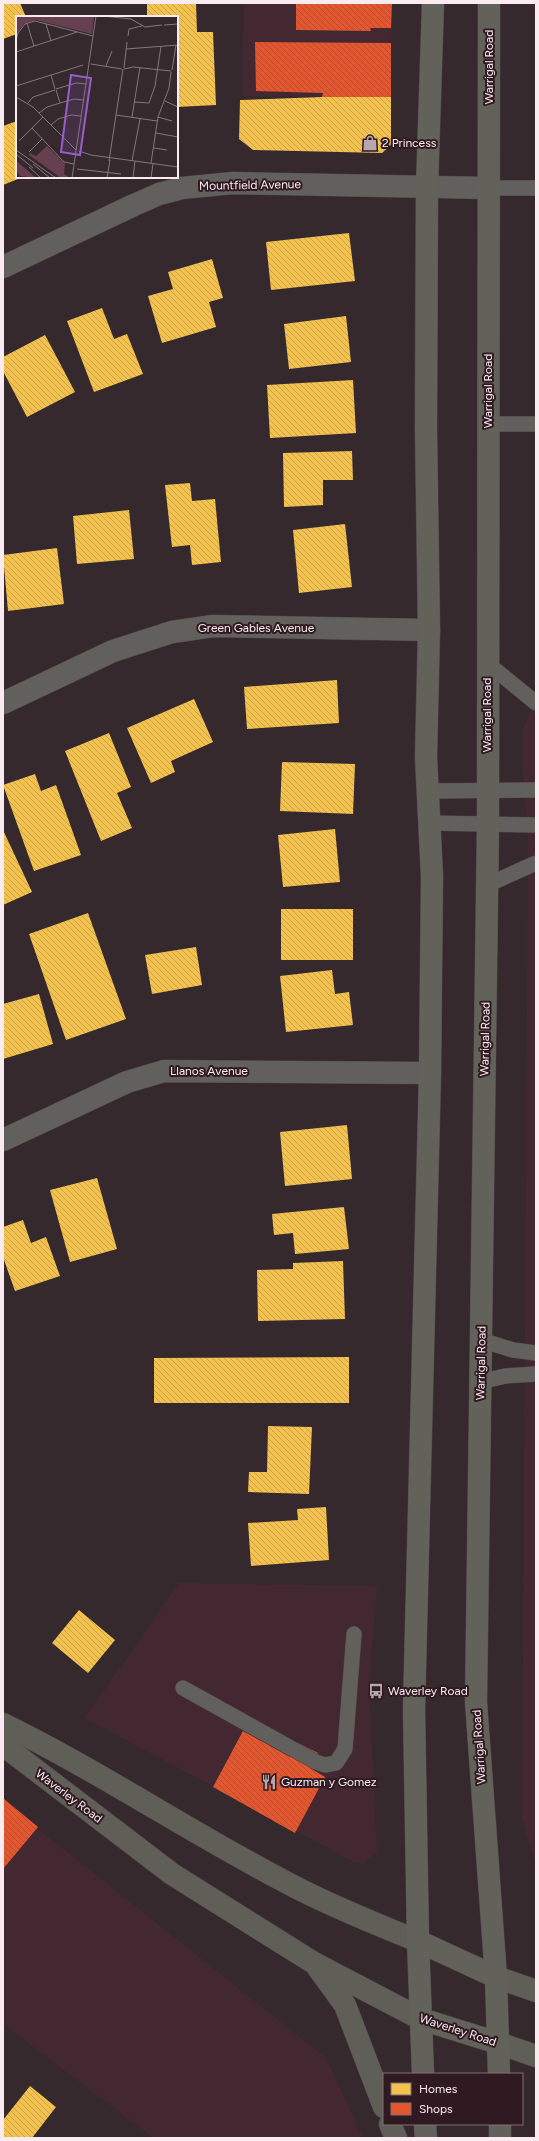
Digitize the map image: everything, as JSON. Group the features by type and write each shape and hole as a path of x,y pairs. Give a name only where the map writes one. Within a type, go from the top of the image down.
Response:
{"highway":[{"path":"423,2073 418,1941 414,1709 430,1073 432,876 426,757 429,630 426,429 427,187 433,3"},
{"name":"Warrigal Road","path":"489,3 488,823 476,1702 496,1977 499,2073"},
{"path":"418,1941 496,1977"},
{"name":"Waverley Road","path":"421,2019 498,2043"},
{"path":"425,2125 426,2138"},
{"path":"500,2125 500,2138"}],"main road":[{"path":"3,1724 57,1750 148,1804 301,1890 365,1920 418,1941"},
{"name":"Waverley Road","path":"6,1753 172,1874 314,1963 421,2019"},
{"path":"314,1963 345,2005 383,2104"},
{"path":"496,1977 536,1991"},
{"name":"Waverley Road","path":"498,2043 536,2056"},
{"path":"390,2125 396,2138"}],"street":[{"name":"Mountfield Avenue","path":"3,267 134,205 159,194 182,188 233,183 489,188"},
{"name":"Green Gables Avenue","path":"3,703 113,651 172,632 213,626 429,630"},
{"name":"Llanos Avenue","path":"3,1140 127,1082 164,1071 430,1073"}],"lane":[{"path":"489,188 536,188"},
{"path":"488,424 536,424"},
{"path":"488,663 536,703"},
{"path":"428,791 536,790"},
{"path":"429,823 536,825"},
{"path":"487,885 536,863"},
{"path":"481,1340 513,1350 536,1354"},
{"path":"480,1382 505,1376 536,1374"},
{"path":"183,1688 316,1762 325,1765 336,1763 345,1750 347,1737 354,1634"}],"shaded area":[{"path":"244,3 392,3 391,97 242,96"},
{"path":"536,698 536,1865 522,1817 528,842 523,770 523,730"},
{"path":"179,1583 377,1586 369,1686 377,1852 364,1863 354,1862 85,1718"},
{"path":"3,1801 326,2058 363,2138 154,2138 3,2024"}],"building: Homes":[{"path":"3,3 20,3 26,16 16,16 16,34 3,39"},
{"path":"147,3 196,3 197,32 213,32 216,105 178,107 178,16 147,16"},
{"path":"322,97 391,97 391,145 382,153 253,150 239,139 240,100"},
{"path":"16,121 16,178 20,178 3,185 3,126"},
{"path":"349,233 355,281 271,290 266,242"},
{"path":"212,259 223,298 209,302 216,327 162,343 148,296 173,289 168,272"},
{"path":"102,308 114,339 127,334 143,374 94,392 67,321"},
{"path":"346,316 351,362 289,369 284,324"},
{"path":"45,335 75,392 27,417 3,371 3,357"},
{"path":"353,380 356,433 270,438 267,385"},
{"path":"352,451 353,480 323,480 323,505 284,507 283,453"},
{"path":"190,483 192,501 215,499 221,562 192,565 190,545 172,547 165,485"},
{"path":"129,510 134,559 77,564 73,516"},
{"path":"345,524 352,587 299,593 293,530"},
{"path":"57,548 64,604 8,611 3,555"},
{"path":"337,680 339,723 247,729 244,687"},
{"path":"194,699 213,742 171,761 175,772 151,783 127,728"},
{"path":"109,733 131,787 117,793 132,828 101,841 65,751"},
{"path":"282,762 355,764 353,814 280,811"},
{"path":"35,774 41,791 56,785 81,855 34,871 3,785"},
{"path":"335,829 340,882 283,887 278,835"},
{"path":"3,830 32,892 3,905"},
{"path":"281,909 353,909 353,960 281,960"},
{"path":"88,913 126,1019 66,1040 29,934"},
{"path":"196,947 202,985 152,994 145,955"},
{"path":"332,970 335,994 349,992 353,1025 286,1032 280,976"},
{"path":"39,994 53,1044 3,1059 3,1004"},
{"path":"347,1125 352,1179 285,1186 280,1132"},
{"path":"97,1178 117,1249 70,1262 50,1190"},
{"path":"344,1207 349,1249 295,1254 293,1233 274,1235 272,1214"},
{"path":"23,1220 31,1243 46,1237 60,1276 15,1291 3,1257 3,1227"},
{"path":"343,1261 345,1319 258,1321 257,1270 293,1269 293,1263"},
{"path":"349,1357 349,1403 154,1403 154,1358"},
{"path":"268,1426 312,1427 309,1494 248,1492 249,1472 267,1472"},
{"path":"326,1507 329,1560 251,1566 248,1523 298,1520 297,1509"},
{"path":"79,1610 115,1640 88,1673 52,1643"},
{"path":"30,2086 56,2107 32,2138 3,2138 3,2120"}],"building: Shops":[{"path":"296,3 392,3 391,28 370,28 371,31 296,30"},
{"path":"255,42 391,43 391,97 322,97 323,93 256,91"},
{"name":"Guzman y Gomez","path":"243,1731 290,1757 298,1743 318,1753 310,1768 325,1777 295,1833 213,1787"},
{"path":"3,1798 38,1827 3,1869"}],"place":[{"name":"2 Princess","path":"370,143"},
{"name":"Waverley Road","path":"376,1691"},
{"name":"Guzman y Gomez","path":"269,1782"}]}
